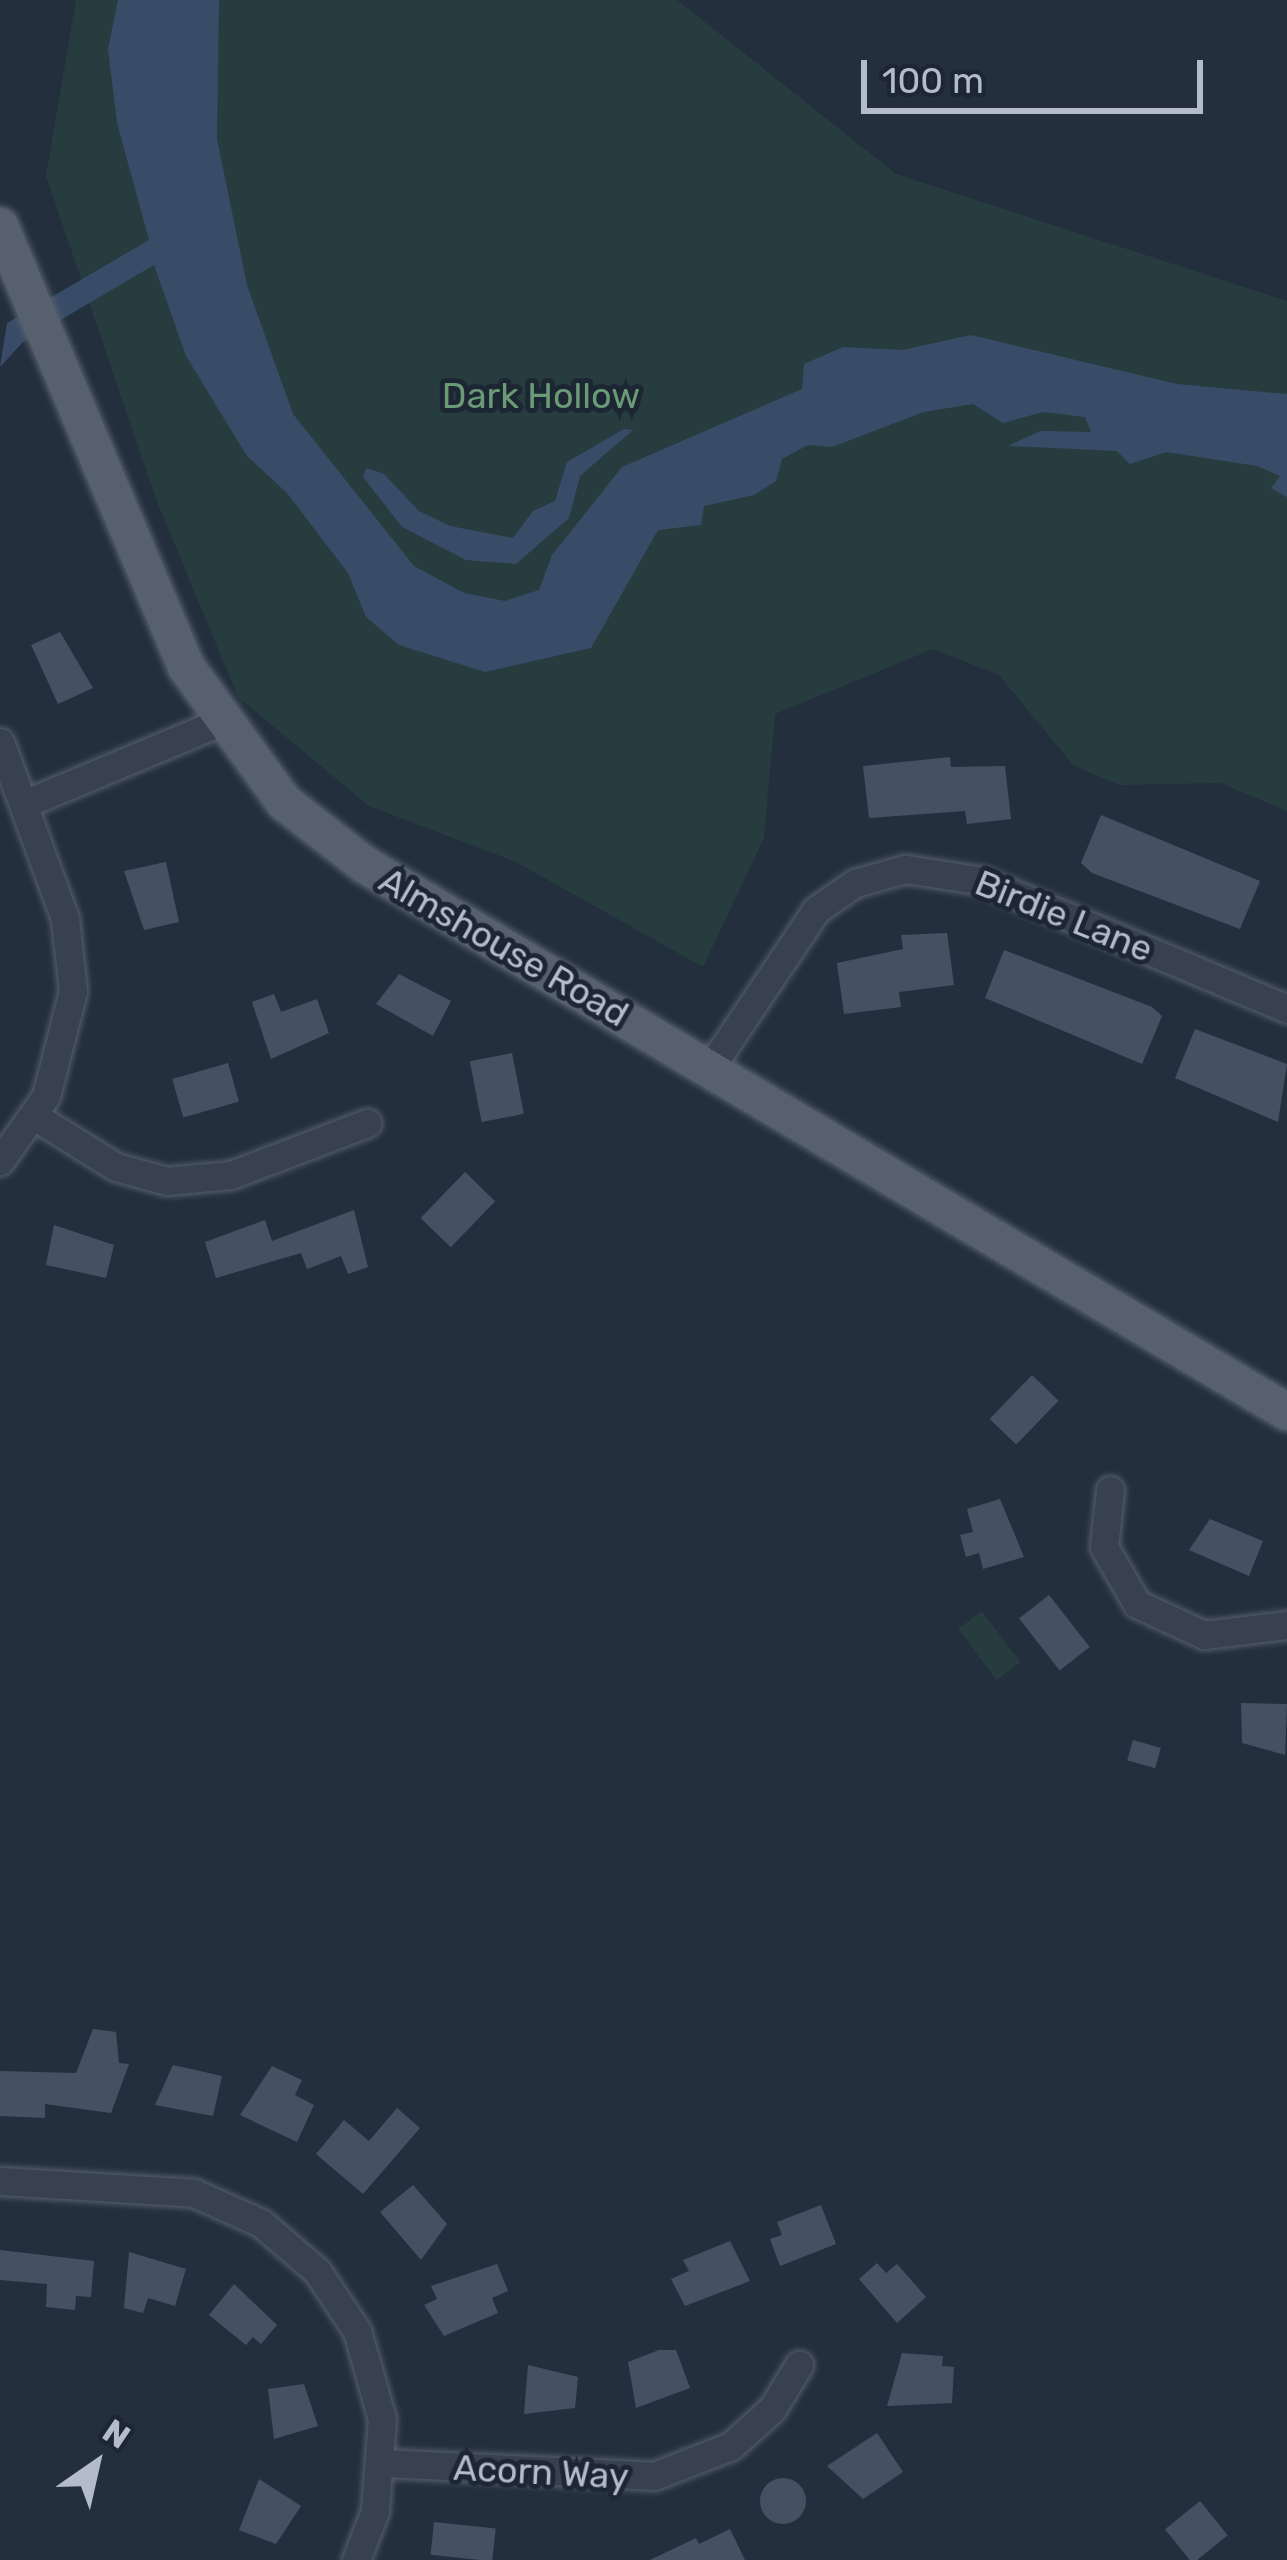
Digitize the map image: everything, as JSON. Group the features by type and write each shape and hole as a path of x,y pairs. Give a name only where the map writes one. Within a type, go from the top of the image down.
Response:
{"main road":[{"name":"Almshouse Road","path":"4,235 68,373 147,580 220,722 284,802 339,848 1287,1412"}],"street":[{"path":"25,804 220,722"},
{"path":"0,742 65,919 73,991 59,1062 34,1117 0,1161"},
{"name":"Birdie Lane","path":"710,1068 804,922 855,883 904,869 983,881 1287,1009"},
{"path":"34,1117 116,1167 167,1181 231,1174 367,1123"},
{"path":"1109,1490 1104,1547 1137,1604 1204,1635 1287,1625"},
{"path":"0,2181 175,2189 228,2206 290,2245 357,2331 376,2383 383,2463 356,2560"},
{"name":"Acorn Way","path":"383,2463 654,2476 730,2446 772,2409 799,2365"}],"green space":[{"name":"Dark Hollow","path":"76,0 677,0 896,174 1287,301 1287,811 1220,783 1120,785 1074,766 999,675 933,649 775,714 764,838 703,967 516,862 369,806 238,697 156,499 46,176"},
{"path":"982,1611 1021,1662 997,1680 958,1629"}],"water":[{"path":"118,0 219,0 217,139 247,285 293,414 414,566 464,593 505,601 539,590 552,555 622,467 802,389 804,364 843,347 902,350 971,335 1177,384 1287,394 1287,497 1271,488 1280,476 1257,466 1166,452 1130,464 1117,451 1008,446 1040,431 1091,432 1085,417 1043,412 1003,423 973,404 924,412 832,447 808,445 782,459 776,481 754,495 704,506 701,525 658,530 591,648 485,672 399,645 366,617 348,573 287,493 247,456 186,356 154,265 23,342 0,367 7,323 149,240 117,123 108,49"},
{"path":"624,429 633,430 580,476 569,518 516,564 466,560 402,527 363,477 366,468 384,474 419,511 450,526 513,538 533,511 555,501 567,462"}],"building":[{"path":"60,632 93,688 58,704 31,645"},
{"path":"950,757 951,767 1005,766 1011,819 967,824 965,811 869,818 863,766"},
{"path":"1101,815 1260,881 1240,929 1092,873 1081,863"},
{"path":"166,862 179,922 144,930 124,871"},
{"path":"947,933 954,985 899,992 901,1007 844,1014 837,963 903,949 901,935"},
{"path":"1004,950 1152,1007 1162,1016 1142,1064 985,998"},
{"path":"399,974 451,1001 433,1036 376,1004"},
{"path":"274,994 281,1012 317,999 329,1033 271,1059 252,1002"},
{"path":"1195,1029 1287,1064 1278,1122 1175,1078"},
{"path":"512,1053 524,1114 482,1122 470,1061"},
{"path":"228,1063 239,1101 183,1117 172,1079"},
{"path":"465,1172 495,1201 451,1247 421,1218"},
{"path":"354,1210 368,1267 348,1274 341,1256 307,1269 301,1253 216,1278 205,1242 265,1220 272,1241"},
{"path":"54,1225 114,1245 106,1278 46,1265"},
{"path":"1032,1375 1059,1401 1016,1445 990,1419"},
{"path":"1000,1499 1024,1557 983,1569 979,1553 966,1557 960,1535 973,1532 967,1509"},
{"path":"1210,1519 1263,1541 1249,1576 1189,1550"},
{"path":"1049,1595 1090,1647 1060,1670 1019,1618"},
{"path":"1241,1703 1287,1704 1285,1755 1242,1743"},
{"path":"1133,1740 1161,1748 1155,1768 1127,1760"},
{"path":"93,2029 116,2032 119,2063 129,2064 111,2113 45,2104 45,2118 0,2116 0,2071 76,2073"},
{"path":"173,2065 222,2076 213,2116 155,2105"},
{"path":"272,2066 302,2080 295,2095 314,2105 297,2142 240,2115"},
{"path":"397,2108 420,2128 363,2194 316,2154 344,2120 369,2141"},
{"path":"413,2185 447,2224 421,2260 380,2212"},
{"path":"821,2205 836,2244 780,2266 770,2239 782,2235 777,2222"},
{"path":"730,2241 750,2281 685,2306 671,2279 689,2271 683,2260"},
{"path":"0,2250 94,2261 91,2297 76,2296 75,2310 46,2307 47,2284 0,2280"},
{"path":"129,2252 186,2269 175,2306 148,2298 143,2313 124,2308"},
{"path":"877,2263 886,2273 897,2264 926,2297 897,2323 859,2279"},
{"path":"497,2264 508,2291 492,2298 498,2313 444,2336 424,2305 437,2299 431,2286"},
{"path":"234,2284 277,2325 261,2344 253,2337 246,2345 209,2315"},
{"path":"659,2350 676,2350 690,2388 636,2408 628,2362"},
{"path":"902,2353 943,2356 942,2366 954,2367 952,2403 887,2406"},
{"path":"528,2365 578,2377 575,2408 524,2414"},
{"path":"304,2384 318,2426 274,2439 268,2389"},
{"path":"877,2433 903,2472 863,2499 827,2466"},
{"path":"783,2478 799,2485 806,2501 799,2517 783,2524 767,2517 760,2501 767,2485"},
{"path":"259,2479 301,2506 276,2544 239,2530"},
{"path":"1200,2501 1228,2535 1197,2560 1190,2560 1165,2529"},
{"path":"434,2522 496,2528 492,2560 431,2555"},
{"path":"730,2529 745,2560 650,2560 696,2538 699,2544"}]}
